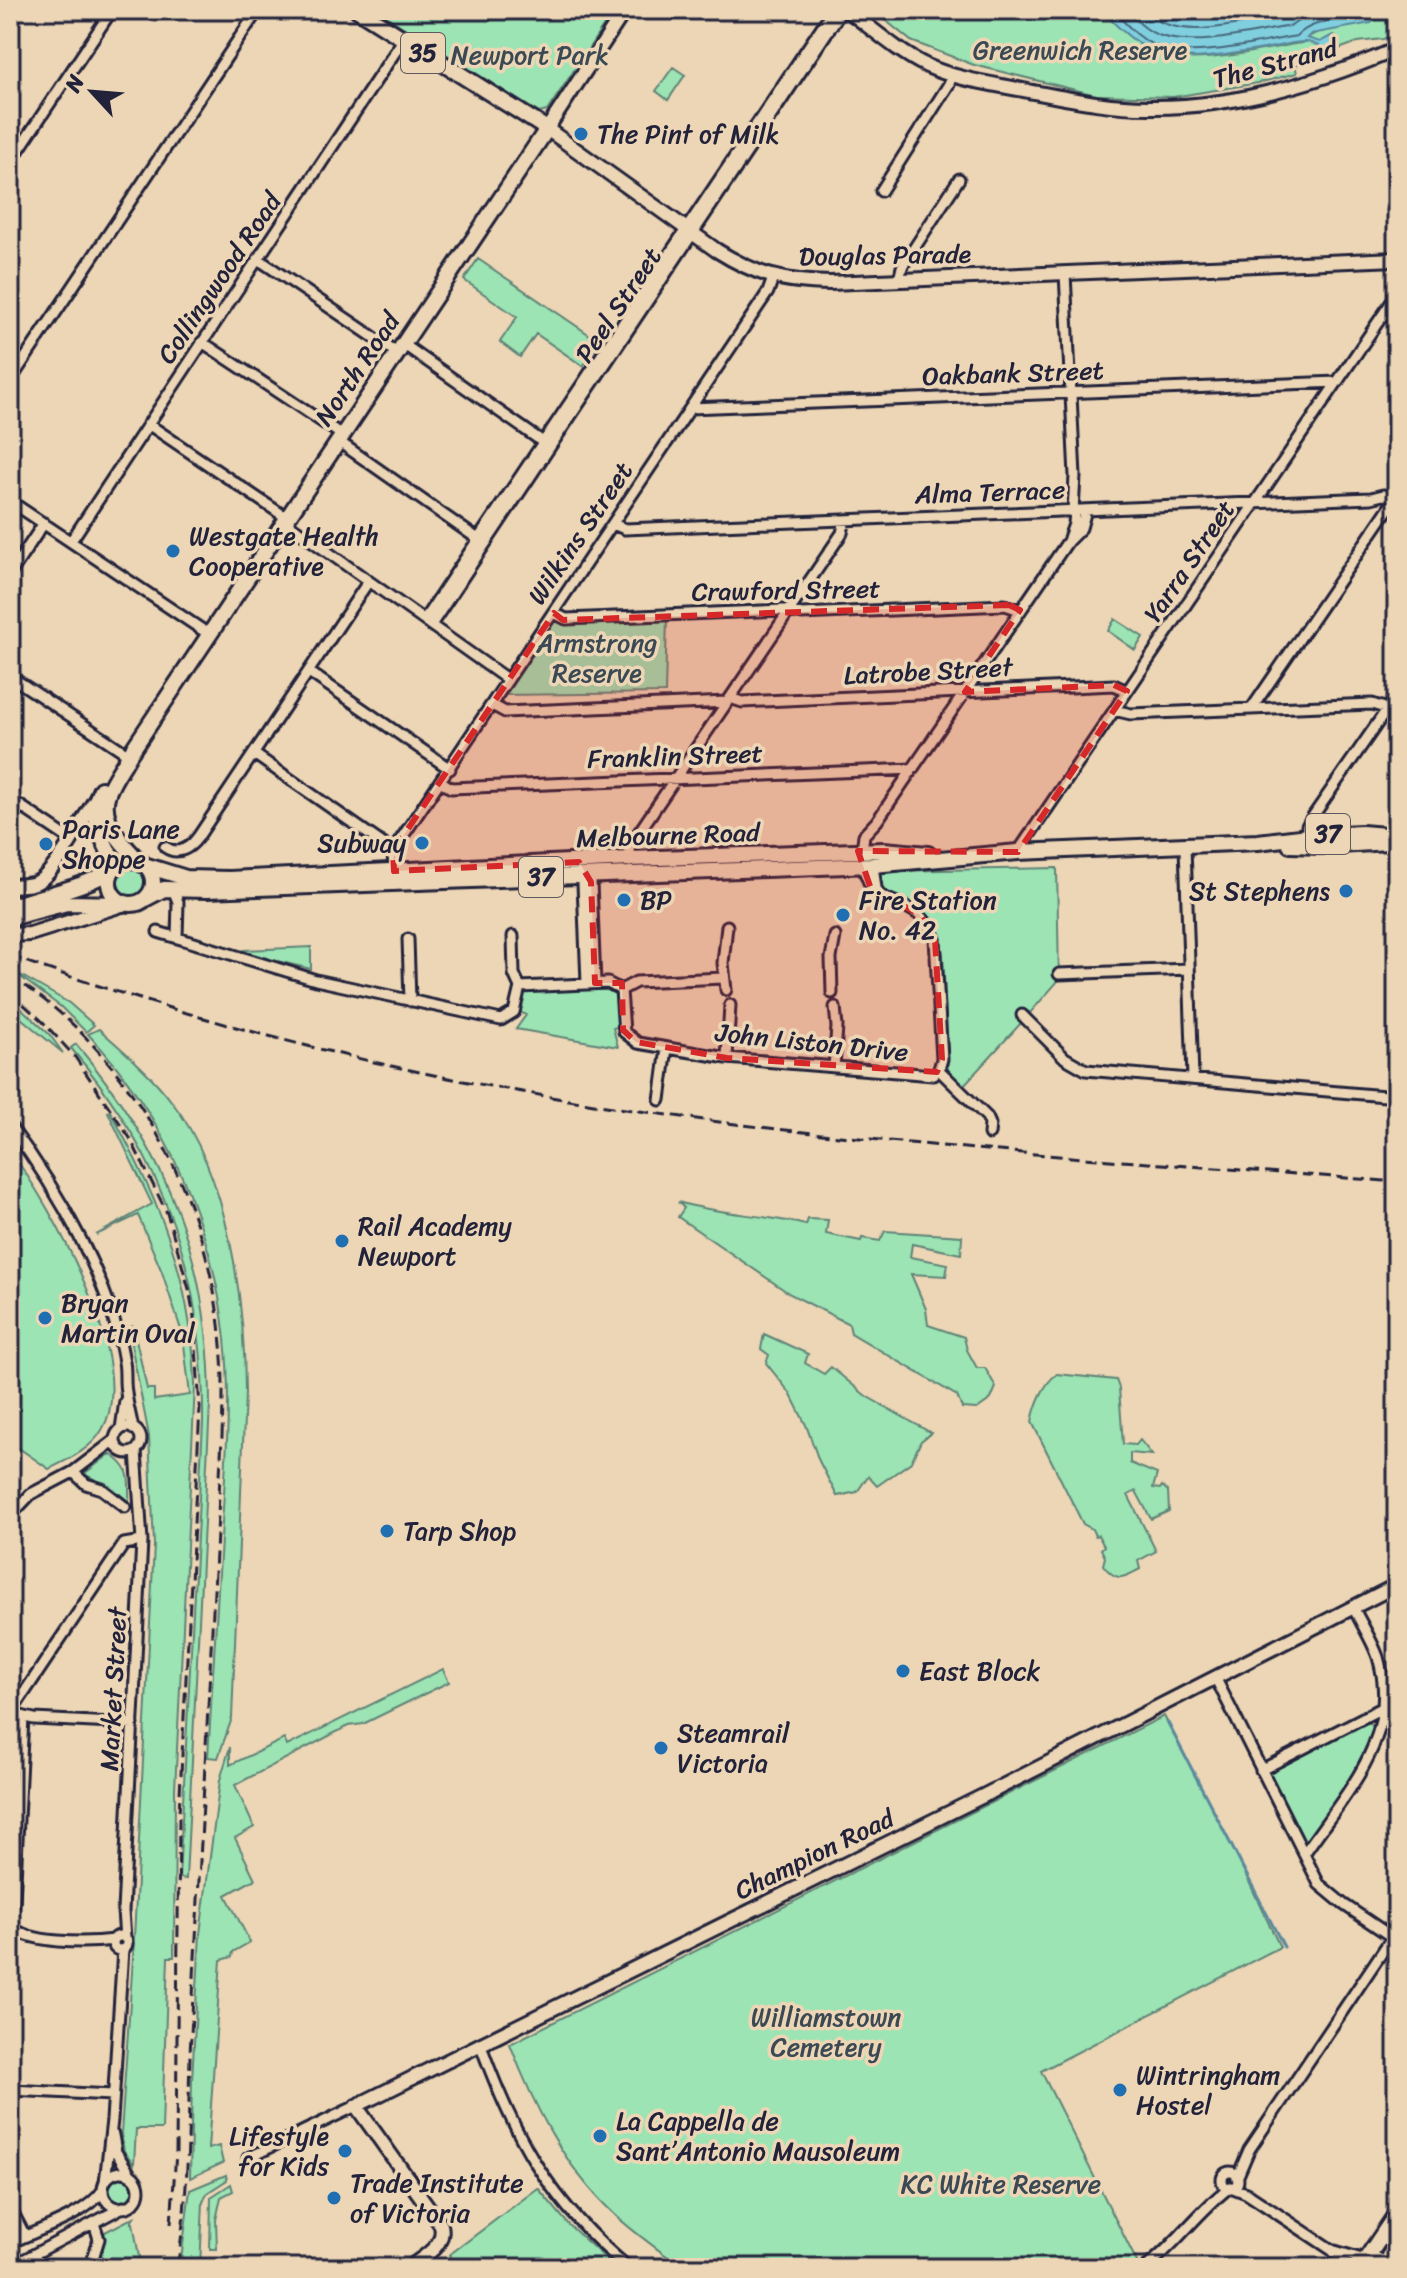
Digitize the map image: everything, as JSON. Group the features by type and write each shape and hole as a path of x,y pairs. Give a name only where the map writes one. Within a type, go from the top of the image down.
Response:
{"main road":[{"name":"Douglas Parade","path":"358,10 547,129"},
{"name":"North Road","path":"115,868 98,796 210,635 547,129"},
{"name":"North Road","path":"104,822 106,800 129,755"},
{"path":"104,822 150,871 152,890 145,899"},
{"name":"Melbourne Road","path":"145,899 160,891 173,889 207,890 394,877 1397,838"},
{"name":"37","path":"10,907 85,885 128,861 143,864"},
{"name":"Melbourne Road","path":"143,864 179,876 209,879 394,877"},
{"path":"115,868 109,879 111,890 117,899 127,904"},
{"name":"37","path":"10,918 75,902 127,904 145,899"},
{"path":"1362,2262 1397,2213"},
{"path":"1362,2262 1378,2260 1386,2268 1397,2236"}],"street":[{"path":"10,163 112,10"},
{"path":"10,381 258,10"},
{"name":"North Road","path":"547,129 625,10"},
{"name":"Peel Street","path":"427,622 690,231 833,10"},
{"name":"Peel Street","path":"427,622 543,442 845,10"},
{"name":"The Strand","path":"845,10 928,66 952,74 1116,106 1209,104 1313,80 1397,49"},
{"name":"Collingwood Road","path":"71,541 403,40"},
{"path":"881,191 949,84 952,74"},
{"name":"Douglas Parade","path":"547,129 739,264 773,278 819,283 1397,259"},
{"path":"899,280 902,267 959,179"},
{"path":"258,259 543,442"},
{"path":"868,858 877,821 1068,541 1079,511 1065,273"},
{"name":"Wilkins Street","path":"393,851 768,292 773,278"},
{"name":"Yarra Street","path":"1018,852 1397,294"},
{"path":"202,342 478,539"},
{"name":"Oakbank Street","path":"690,408 1338,382"},
{"path":"148,424 508,680"},
{"name":"Alma Terrace","path":"613,524 625,529 1371,498 1383,495 1395,499"},
{"path":"1252,708 1395,499"},
{"path":"10,501 210,635"},
{"path":"630,866 635,838 842,533 845,520"},
{"path":"10,574 44,523"},
{"path":"165,847 176,851 193,844 368,582"},
{"name":"Crawford Street","path":"554,613 566,619 790,611 802,614 1005,605 1020,610"},
{"path":"309,672 450,769"},
{"path":"10,676 129,755"},
{"name":"Latrobe Street","path":"492,705 505,712 1114,685 1127,691"},
{"path":"1307,841 1311,819 1397,695"},
{"path":"1114,710 1131,714 1372,704 1388,709"},
{"path":"254,754 393,851 394,877"},
{"name":"Franklin Street","path":"442,782 451,788 913,769"},
{"path":"10,886 40,881 71,840 98,796"},
{"path":"10,799 71,840"},
{"path":"71,840 104,822"},
{"path":"1185,847 1193,1078"},
{"name":"John Liston Drive","path":"621,990 623,1030 630,1039 727,1058 927,1076 939,1070 942,1059 936,942 929,926 913,909 882,896 876,890 868,858"},
{"path":"585,868 591,882 588,928 591,983"},
{"path":"173,889 178,902 177,938"},
{"path":"10,935 30,934 127,904"},
{"path":"726,990 723,978 727,926"},
{"path":"158,932 316,980 501,1020 516,1009 520,987 513,971 513,936"},
{"path":"832,993 831,958 835,936"},
{"path":"408,939 410,1001"},
{"path":"1059,974 1189,969"},
{"path":"520,987 611,983 621,990 636,982 723,978"},
{"path":"727,1058 730,1005"},
{"path":"834,1067 835,1007"},
{"path":"1022,1015 1061,1054 1083,1070 1397,1097"},
{"path":"660,1100 667,1048"},
{"path":"939,1070 987,1117 989,1134"},
{"path":"10,1126 52,1187 94,1267 121,1350 133,1429 141,1438 136,1450 97,1454"},
{"path":"10,1516 31,1494 73,1472 115,1440 121,1429 126,1392"},
{"path":"121,1429 133,1429"},
{"path":"115,1440 122,1452"},
{"name":"Market Street","path":"104,2186 112,2120 120,1968 118,1943 123,1911 142,1541 136,1450"},
{"name":"Market Street","path":"122,1452 137,1470"},
{"path":"73,1472 86,1484 102,1489 125,1507"},
{"path":"133,1724 23,1717 11,1709 124,1544 142,1541"},
{"name":"Champion Road","path":"248,2158 985,1795 1397,1585"},
{"path":"1304,1854 1368,1759 1377,1741 1384,1707 1384,1682 1377,1653 1353,1607"},
{"path":"1145,2268 1186,2231 1230,2181 1394,1934 1323,1888 1215,1677"},
{"path":"1261,1770 1384,1707"},
{"path":"10,1917 23,1717"},
{"path":"10,1924 14,1935 10,1962"},
{"path":"14,1935 25,1940 118,1943"},
{"path":"480,2043 507,2113 534,2163 594,2238 629,2268"},
{"path":"10,2090 113,2095"},
{"path":"356,2106 441,2225 443,2235 440,2242 409,2268"},
{"name":"Market Street","path":"112,2120 115,2148 130,2174"},
{"path":"10,2243 83,2209 95,2200 114,2173 130,2174 138,2183 134,2202 10,2267"},
{"path":"1230,2181 1332,2250 1362,2262"},
{"path":"104,2186 109,2203 123,2207"},
{"path":"10,2207 25,2236"},
{"path":"90,2268 99,2237 94,2223"},
{"path":"1332,2250 1349,2268"}],"highlighted area":[{"path":"1009,605 1020,610 965,692 1114,685 1127,691 1018,852 858,851 871,889 919,914 935,939 942,1059 937,1072 727,1058 636,1042 623,1030 622,983 595,983 591,882 579,862 394,871 393,851 508,680 554,613 563,620"}],"green space":[{"name":"Newport Park","path":"376,10 614,10 547,111 539,113"},
{"name":"Greenwich Reserve","path":"873,10 1102,10 1149,50 1189,59 1228,56 1302,43 1327,29 1375,20 1380,10 1397,10 1397,34 1358,42 1295,65 1297,73 1258,83 1173,97 1096,95 974,65 911,41"},
{"path":"673,67 685,75 668,100 656,91"},
{"path":"478,259 600,342 583,366 536,334 520,357 500,342 517,317 464,280"},
{"name":"Armstrong Reserve","path":"667,619 665,693 502,695 553,622"},
{"path":"1115,619 1143,637 1135,650 1108,631"},
{"path":"1057,868 1059,980 1030,1013 1026,1010 1018,1018 1022,1022 963,1086 948,1071 943,954 938,932 921,910 882,891 879,877 886,871"},
{"path":"131,869 141,873 145,883 141,893 131,897 121,893 117,883 121,873"},
{"path":"311,947 311,969 240,952 244,950"},
{"path":"10,969 69,1003 94,1025 86,1032 61,1007"},
{"path":"604,988 617,993 617,1027 613,1028 618,1047 516,1029 526,1015 520,1012 521,997 527,992"},
{"path":"10,998 49,1034 63,1053 10,1009"},
{"path":"99,1029 156,1082 192,1132 220,1202 237,1280 245,1393 232,1718 218,1758 208,1757 228,1413 227,1364 219,1297 210,1255 181,1175 141,1100 88,1034"},
{"path":"76,1044 136,1126 159,1168 178,1211 202,1303 210,1404 186,1879 179,1878 203,1423 202,1370 196,1319 187,1270 155,1177 132,1133 104,1090 71,1048"},
{"path":"110,1111 144,1177 170,1242 187,1310 195,1385 175,1789 174,1957 168,1957 162,2129 136,2129 134,2164 124,2151 121,2134 154,1545 149,1436 128,1328 133,1326 147,1389 154,1389 154,1400 190,1395 183,1336 162,1272 138,1215 96,1235 152,1204"},
{"name":"Bryan Martin Oval","path":"10,1151 47,1208 86,1286 101,1327 110,1367 111,1402 102,1430 85,1448 49,1469 10,1442"},
{"path":"678,1202 806,1225 808,1219 828,1220 826,1234 861,1241 862,1238 880,1241 885,1231 962,1236 961,1254 912,1244 910,1257 948,1264 946,1276 911,1274 926,1309 928,1325 964,1337 977,1368 985,1368 996,1387 991,1399 977,1409 962,1408 957,1396 851,1333 849,1324 790,1294 678,1217 684,1208"},
{"path":"764,1334 808,1354 805,1363 824,1374 831,1367 866,1396 931,1433 921,1441 911,1462 877,1486 868,1476 857,1492 837,1496 790,1393 766,1363 769,1355 761,1349"},
{"path":"1057,1374 1116,1380 1123,1444 1136,1445 1140,1440 1152,1455 1130,1453 1130,1463 1157,1474 1153,1488 1160,1489 1162,1486 1168,1491 1169,1511 1151,1519 1136,1491 1128,1495 1156,1551 1138,1561 1140,1569 1125,1576 1113,1575 1103,1565 1105,1557 1101,1549 1104,1546 1098,1535 1095,1536 1092,1529 1083,1524 1032,1422 1040,1396"},
{"path":"110,1454 126,1469 129,1502 112,1488 84,1474"},
{"path":"443,1669 449,1682 363,1724 348,1726 235,1785 254,1827 235,1838 255,1879 226,1895 250,1942 233,1952 232,1957 221,1960 208,2149 219,2146 223,2163 190,2178 200,1934 220,1780 230,1747 230,1765 284,1739 287,1746"},
{"name":"Williamstown Cemetery","path":"1164,1716 1232,1846 1280,1947 1041,2071 1139,2266 661,2268 668,2257 611,2211 564,2154 539,2111 510,2044"},
{"path":"1364,1723 1374,1727 1375,1736 1368,1751 1307,1843 1301,1841 1267,1772"},
{"path":"226,2175 227,2180 207,2193 203,2202 200,2268 180,2268 190,2190"},
{"path":"120,2176 130,2180 134,2190 130,2200 120,2204 110,2200 106,2190 110,2180"},
{"path":"231,2184 233,2191 221,2197 216,2220 217,2249 210,2249 211,2197"},
{"path":"538,2188 569,2225 616,2268 458,2268 449,2255"},
{"path":"134,2217 131,2223 141,2268 95,2268 105,2232"}],"water":[{"path":"1102,10 1380,10 1371,23 1311,34 1307,38 1320,42 1333,35 1339,44 1335,47 1323,48 1302,42 1194,58 1176,57 1140,44"}],"waterway":[{"path":"1168,1723 1284,1947"}],"railway":[{"path":"10,956 182,1012 298,1044 415,1071 588,1103 818,1134 1397,1182"},
{"path":"10,976 54,1008 94,1046 128,1089 158,1135 182,1185 201,1237 214,1291 221,1345 222,1437 190,2054 186,2188 177,2268"},
{"path":"10,992 75,1057 130,1138 167,1213 194,1317 200,1408 179,1813 176,2152 171,2224"}],"place":[{"name":"The Pint of Milk","path":"581,134"},
{"name":"Westgate Health Cooperative","path":"173,551"},
{"name":"Subway","path":"422,843"},
{"name":"Paris Lane Shoppe","path":"46,844"},
{"name":"St Stephens","path":"1346,891"},
{"name":"BP","path":"624,900"},
{"name":"Fire Station No. 42","path":"843,915"},
{"name":"Rail Academy Newport","path":"342,1241"},
{"name":"Bryan Martin Oval","path":"45,1318"},
{"name":"Tarp Shop","path":"387,1531"},
{"name":"East Block","path":"903,1671"},
{"name":"Steamrail Victoria","path":"661,1748"},
{"name":"Wintringham Hostel","path":"1120,2090"},
{"name":"La Cappella de Sant’Antonio Mausoleum","path":"600,2136"},
{"name":"Lifestyle for Kids","path":"345,2151"},
{"name":"Trade Institute of Victoria","path":"334,2198"}],"park label":[{"name":"KC White Reserve","path":"1001,2184"}]}
